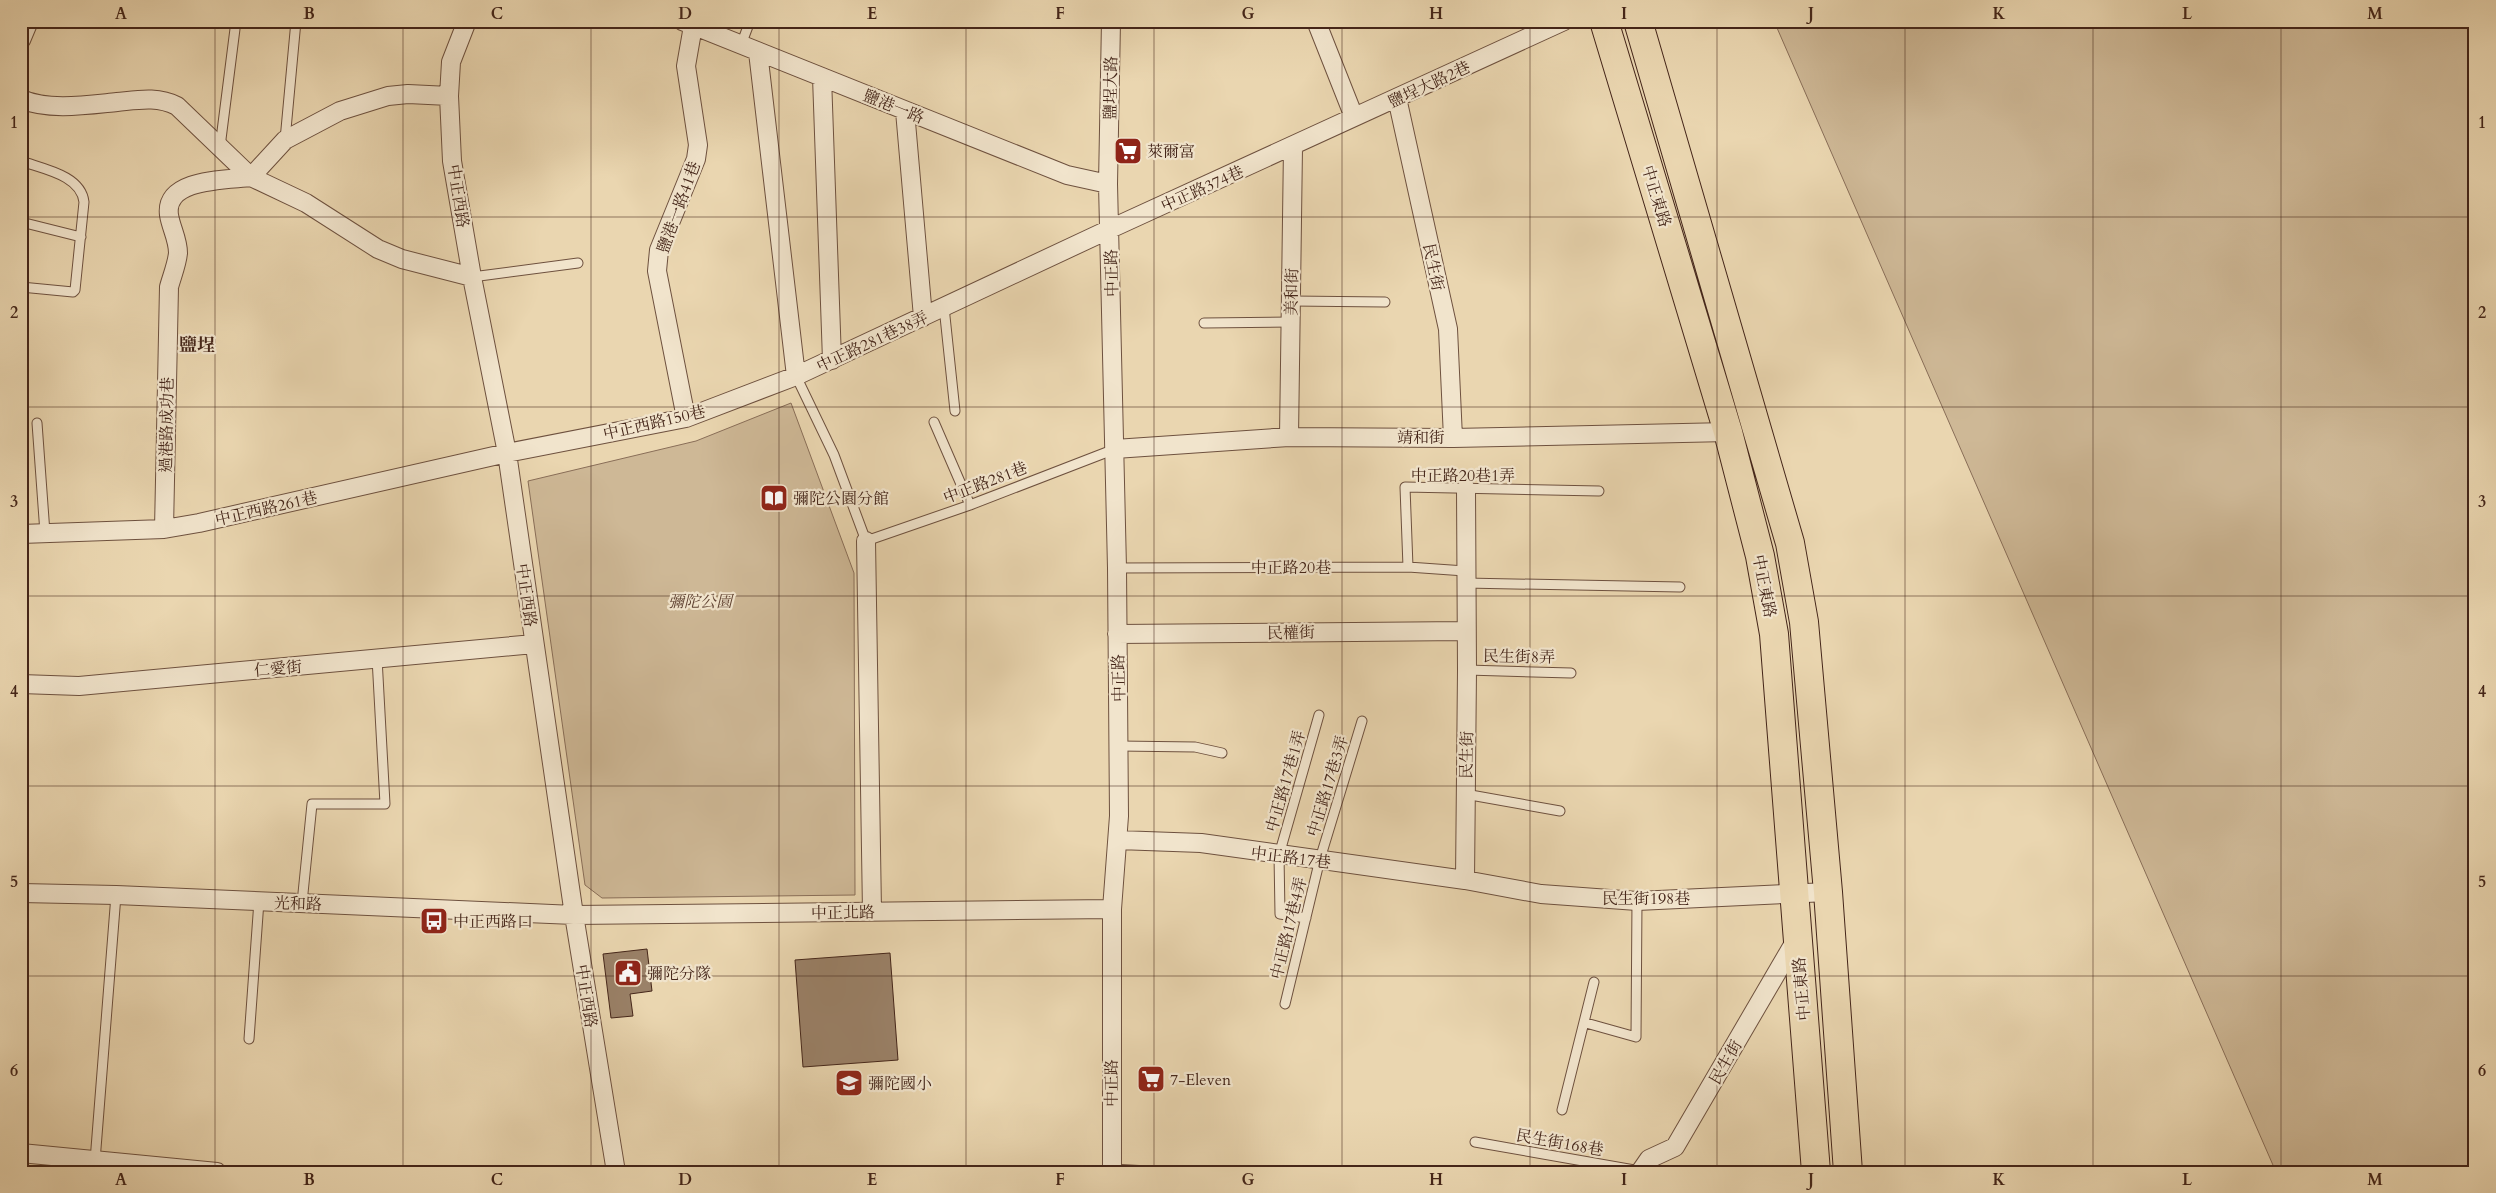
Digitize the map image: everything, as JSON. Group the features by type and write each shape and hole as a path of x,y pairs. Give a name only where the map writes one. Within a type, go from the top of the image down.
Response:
{"main road":[{"name":"中正東路","path":"1604,21 1728,432 1760,556 1774,634 1816,1172"},
{"name":"中正東路","path":"1638,21 1790,543 1804,622 1828,892 1848,1172"}],"street":[{"path":"21,40 29,21"},
{"name":"中正西路","path":"467,21 451,62 449,96 452,161 472,278 507,453 574,915 616,1172"},
{"name":"鹽埕大路","path":"1108,184 1111,21"},
{"path":"1316,21 1354,117"},
{"name":"鹽埕大路2巷","path":"1293,147 1564,21"},
{"name":"鹽港一路","path":"687,23 1066,175 1108,184"},
{"name":"鹽港一路41巷","path":"686,418 657,271 660,250 696,159 698,145 686,66 687,23"},
{"path":"758,52 796,376"},
{"path":"822,77 832,360"},
{"path":"251,177 285,140 340,111 388,96 408,94 449,96"},
{"name":"民生街","path":"1397,98 1448,329 1453,438"},
{"path":"21,99 47,105 99,104 153,99 167,101 176,106 251,177 306,203 378,249 402,259 472,278"},
{"path":"905,111 923,316"},
{"name":"中正路374巷","path":"1110,229 1293,147"},
{"name":"美和街","path":"1288,437 1292,301 1293,147"},
{"name":"過港路成功巷","path":"164,529 169,287 178,255 169,205 174,196 195,183 251,177"},
{"name":"中正路","path":"1108,184 1119,746 1118,840 1112,909 1112,1170"},
{"name":"中正路281巷38弄","path":"796,376 1110,229"},
{"name":"中正西路150巷","path":"507,453 686,418 796,376"},
{"name":"靖和街","path":"1114,449 1288,437 1453,438 1728,432"},
{"name":"中正西路261巷","path":"21,534 164,529 199,524 507,453"},
{"path":"1465,631 1466,488"},
{"path":"866,541 872,912"},
{"name":"民生街","path":"1464,880 1467,670 1465,631"},
{"name":"民權街","path":"1117,634 1465,631"},
{"name":"仁愛街","path":"21,684 79,686 534,644"},
{"name":"中正路17巷","path":"1118,840 1201,844 1464,880"},
{"name":"民生街198巷","path":"1464,880 1541,894 1637,901 1828,892"},
{"name":"光和路","path":"21,893 116,895 574,915"},
{"name":"中正北路","path":"574,915 1112,909"},
{"name":"民生街","path":"1640,1171 1648,1159 1675,1147 1797,938"},
{"path":"21,1153 96,1162 218,1172"}],"lane":[{"path":"220,148 236,21"},
{"path":"285,140 296,21"},
{"path":"741,45 750,21"},
{"path":"21,161 62,176 72,182 83,193 81,237 75,290 73,292 21,287"},
{"path":"21,222 81,237"},
{"path":"472,278 578,263"},
{"path":"1292,301 1385,302"},
{"path":"944,307 955,411"},
{"path":"1204,323 1291,322"},
{"name":"中正路281巷38弄","path":"796,376 834,455 866,541"},
{"path":"934,422 970,505"},
{"path":"37,423 44,533"},
{"name":"中正路281巷","path":"866,541 970,505 1114,449"},
{"name":"中正路20巷1弄","path":"1408,567 1405,486 1600,491"},
{"name":"中正路20巷","path":"1117,568 1408,567 1465,577 1680,587"},
{"path":"302,903 312,804 385,804 377,658"},
{"name":"民生街8弄","path":"1467,670 1571,673"},
{"name":"中正路17巷1弄","path":"1306,918 1280,914 1279,855 1319,716"},
{"name":"中正路17巷3弄","path":"1320,859 1362,721"},
{"path":"1119,746 1195,747 1222,753"},
{"path":"1465,794 1560,811"},
{"name":"中正路17巷4弄","path":"1285,1004 1320,859"},
{"path":"96,1162 116,895"},
{"path":"249,1039 259,901"},
{"path":"1586,1023 1636,1037 1637,901"},
{"path":"1562,1110 1586,1023 1594,982"},
{"name":"民生街168巷","path":"1475,1142 1640,1171"},
{"path":"1112,1170 1166,1172"}],"green space":[{"path":"1774,21 2475,21 2475,1172 2276,1172"},
{"name":"彌陀公園","path":"791,403 854,573 855,895 602,898 585,885 528,481 696,441"}],"building":[{"name":"彌陀分隊","path":"647,949 652,991 630,994 633,1016 611,1018 603,954"},
{"path":"890,953 898,1060 803,1067 795,960"}],"place":[{"name":"萊爾富","path":"1128,151"},
{"name":"彌陀公園分館","path":"774,498"},
{"name":"中正西路口","path":"434,921"},
{"name":"彌陀分隊","path":"628,973"},
{"name":"7-Eleven","path":"1151,1079"},
{"name":"彌陀國小","path":"849,1083"}],"district":[{"name":"鹽埕","path":"197,345"}]}
